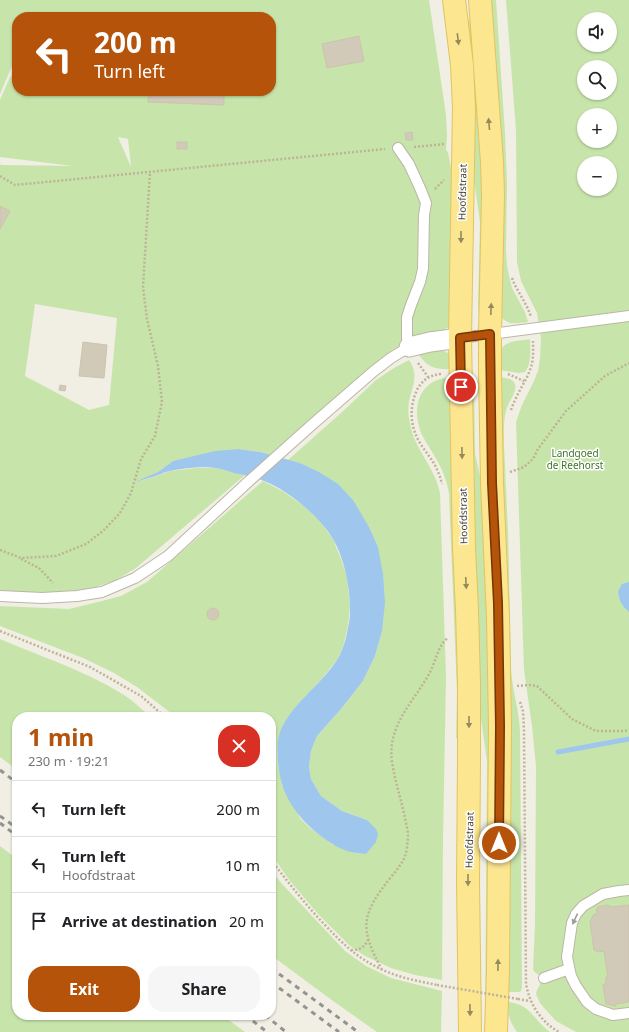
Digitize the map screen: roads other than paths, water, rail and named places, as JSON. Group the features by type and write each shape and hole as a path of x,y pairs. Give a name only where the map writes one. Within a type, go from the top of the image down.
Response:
{"main road":[{"name":"Hoofdstraat","path":"454,0 462,65 464,108 460,338 464,548 469,683 468,882 470,1032"},
{"path":"480,0 492,162 493,229 490,334 492,483 498,609 500,726 496,1032"}],"street":[{"path":"409,347 430,342 460,338"}],"lane":[{"path":"0,596 42,598 77,596 102,592 136,578 168,556 280,453 374,371 409,347 407,338 407,317 410,305 420,282 426,203 409,164 398,148"},
{"path":"460,338 629,316"},
{"path":"629,890 603,894 583,906 576,914 572,923 567,957 576,986 587,1002 596,1009 613,1015 629,1014"},
{"path":"544,978 570,969"}],"water":[{"path":"239,449 260,452 300,463 319,472 338,484 353,500 369,527 378,547 383,574 385,603 382,631 375,656 363,681 317,736 311,751 309,767 311,779 321,796 342,811 367,820 376,829 378,834 376,842 366,854 351,852 336,846 320,836 300,816 288,799 283,788 277,750 280,732 291,712 323,678 337,660 343,648 349,624 350,601 345,572 333,539 320,522 303,505 273,485 253,477 223,469 199,467 168,471 135,482 158,472 173,461 215,451"},
{"path":"629,582 629,612 621,603 618,591 622,584"}],"waterway":[{"path":"558,752 629,739"}],"railway":[{"path":"0,770 12,779"},
{"path":"0,816 12,824"},
{"path":"0,823 12,832"},
{"path":"276,972 358,1032"},
{"path":"276,986 339,1032"},
{"path":"251,1020 267,1032"},
{"path":"271,1020 286,1032"}],"park label":[{"name":"Landgoed de Reehorst","path":"575,458"}]}
